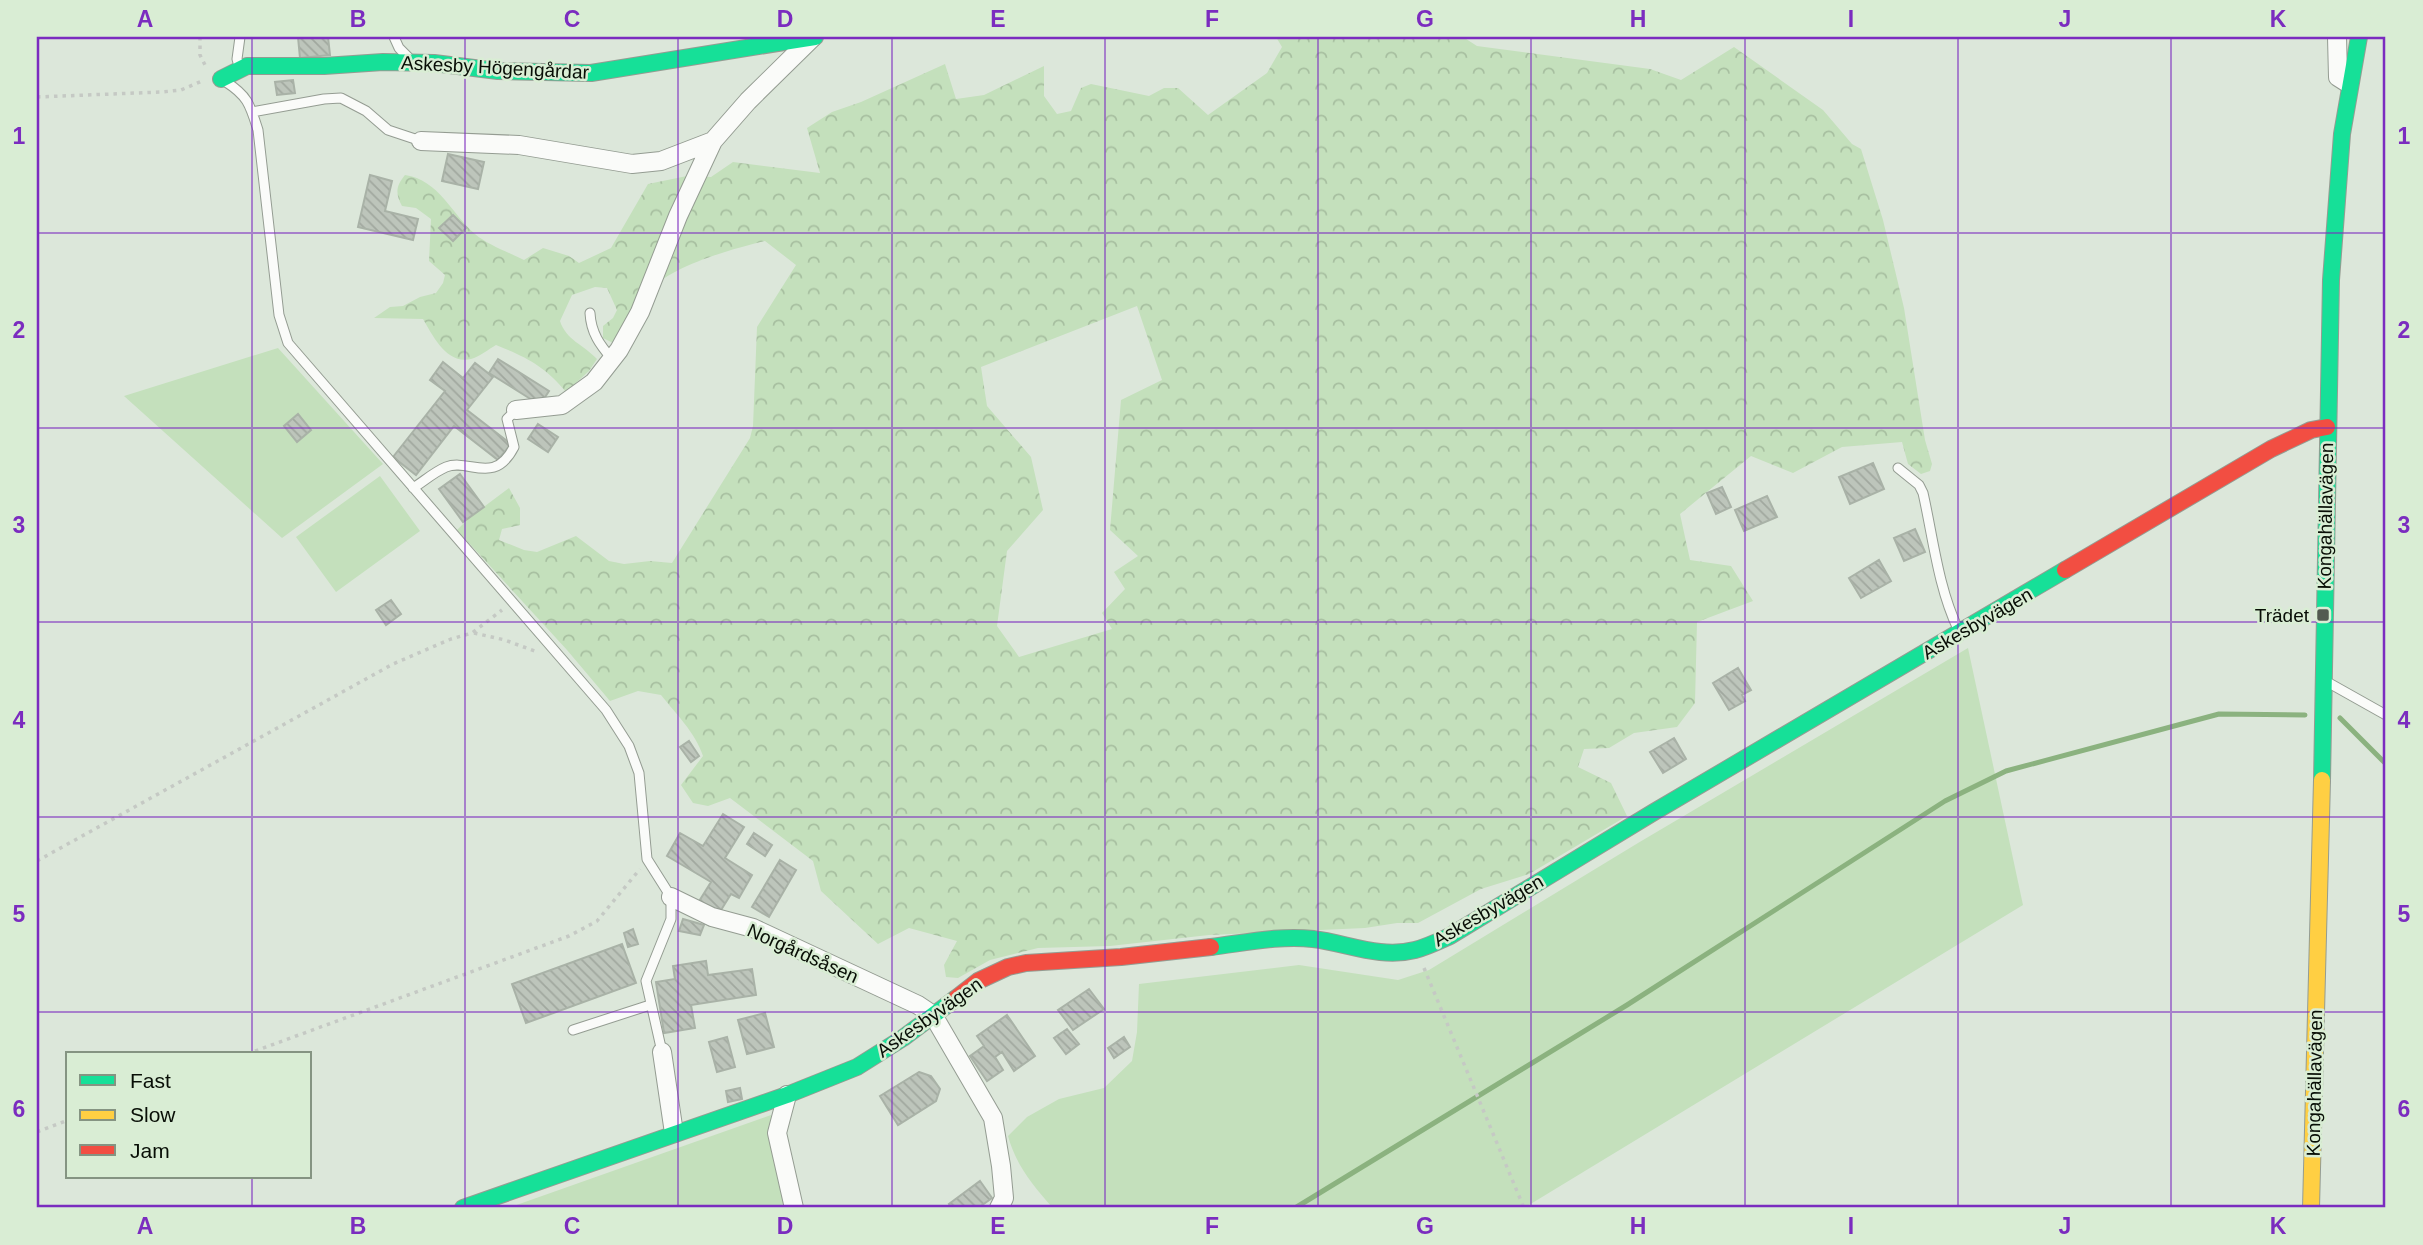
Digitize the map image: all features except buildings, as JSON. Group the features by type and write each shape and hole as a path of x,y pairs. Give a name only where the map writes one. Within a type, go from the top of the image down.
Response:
{"street":[{"path":"2337,37 2338,77 2349,84"},
{"name":"Kongahällavägen","path":"2311,1208 2332,219 2349,84 2359,37"},
{"name":"Askesby Högengårdar","path":"221,79 239,69 260,65 324,66 419,62 498,71 590,73 814,38"},
{"name":"Askesby Högengårdar","path":"516,410 562,405 594,382 612,359 640,312 678,216 713,142 748,101 814,38"},
{"name":"Askesby Högengårdar","path":"421,141 519,145 632,164 661,161 713,142"},
{"name":"Askesbyvägen","path":"463,1208 788,1095 857,1067 892,1046 991,974 1027,962 1121,957 1289,939 1314,939 1396,953 1416,950 1450,936 1768,744 2271,449 2311,430 2327,427"},
{"name":"Norgårdsåsen","path":"671,897 712,917 753,928 918,1005 933,1015"},
{"path":"933,1015 993,1118 1004,1198 999,1208"},
{"path":"662,1052 674,1133"},
{"path":"788,1095 777,1133 794,1208"}],"lane":[{"path":"239,69 237,59 240,37"},
{"path":"394,37 408,57 419,62"},
{"path":"221,79 242,91 258,130 279,315 294,352 606,710 629,746 639,773 647,859 671,897 671,919 646,981 662,1052"},
{"path":"252,112 341,98 366,111 388,130 421,141"},
{"path":"590,313 594,335 612,359"},
{"path":"413,488 446,467 488,468 503,462 514,447 507,419 516,410"},
{"path":"1898,468 1919,485 1923,493 1951,610 1960,633"},
{"path":"2324,682 2386,715"},
{"path":"573,1030 650,1005"}],"path":[{"path":"200,37 205,66 221,79"},
{"path":"37,97 162,92 181,90 202,81 221,79"},
{"path":"37,861 393,664 472,633 511,602"},
{"path":"472,633 505,640 553,659 558,656"},
{"path":"252,1052 569,936 597,920 647,859"},
{"path":"1416,950 1524,1208"},
{"path":"37,1132 66,1121"}],"green space":[{"path":"1276,37 1463,37 1477,46 1650,69 1681,80 1734,47 1823,110 1852,144 1861,149 1883,220 1904,308 1925,440 1932,464 1930,471 1921,474 1908,464 1902,442 1842,447 1793,473 1751,456 1680,514 1690,560 1731,566 1753,601 1697,622 1695,703 1677,727 1634,733 1609,748 1584,749 1578,767 1611,783 1627,816 1529,874 1481,889 1418,923 1209,935 1110,946 1038,948 990,960 958,978 946,977 944,965 957,941 909,928 878,944 821,891 813,861 730,798 708,806 693,803 681,785 703,756 690,731 661,695 638,691 610,701 457,530 509,488 520,508 520,525 502,529 499,540 537,552 576,536 609,561 624,564 650,561 672,563 750,438 753,426 757,327 796,265 765,241 685,267 657,283 647,293 615,344 603,338 603,326 613,318 617,310 607,288 595,287 572,295 560,321 566,333 597,359 589,371 566,392 534,363 496,345 474,358 462,360 442,348 423,319 374,318 390,307 403,306 420,297 436,293 445,275 429,261 431,219 416,208 402,206 398,197 398,186 405,175 427,183 475,234 524,260 543,248 569,256 579,263 611,248 648,184 687,176 711,177 733,162 820,173 807,128 832,112 861,102 945,64 956,99 984,95 1044,66 1044,96 1057,114 1071,111 1081,88 1091,84 1149,96 1164,88 1178,88 1208,115 1267,73 1282,47","holes":["1137,306 1162,380 1121,400 1110,530 1138,556 1114,572 1125,589 1102,613 1112,629 1019,657 997,626 1007,551 1043,510 1031,457 987,406 981,367"]},
{"path":"278,348 383,464 282,538 124,396"},
{"path":"380,476 420,531 336,592 296,537"},
{"path":"1968,648 2023,905 1524,1208 1053,1208 1020,1166 1008,1136 1027,1117 1059,1099 1104,1088 1132,1061 1137,1032 1139,984 1299,965 1398,980 1429,970"},
{"path":"771,1115 788,1204 781,1208 508,1208"}],"waterway":[{"path":"1295,1208 1627,1005 1945,801 2006,771 2219,714 2305,715"},
{"path":"2340,718 2386,764"}],"traffic: fast":[{"path":"221,79 247,66 324,66 383,62 434,63 498,71 591,73 815,37"},
{"path":"2322,780 2331,280 2342,134 2359,37"},
{"path":"1211,947 1300,938 1389,953 1415,950 1437,942 2065,570"},
{"path":"463,1208 787,1095 857,1067 903,1038 955,999"}],"traffic: slow":[{"path":"2311,1208 2322,780"}],"traffic: jam":[{"path":"2065,570 2271,449 2311,430 2327,427"},
{"path":"955,999 978,981 1008,967 1026,963 1121,957 1211,947"}],"place":[{"name":"Trädet","path":"2323,615"}]}
